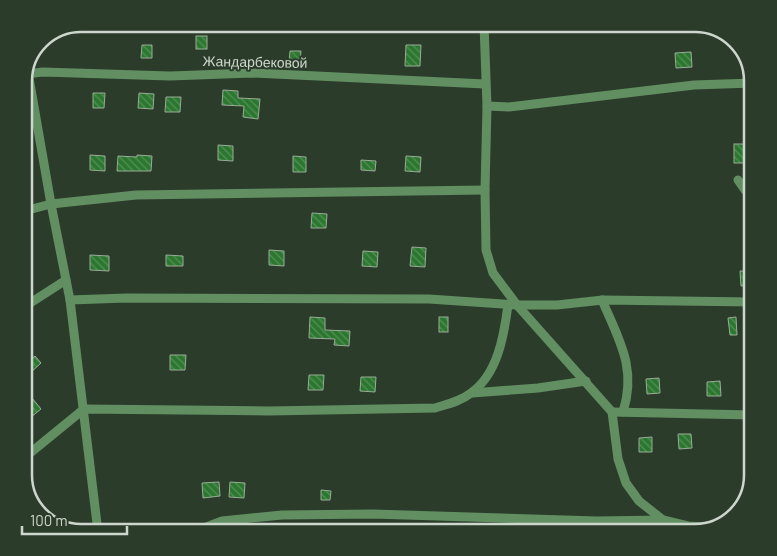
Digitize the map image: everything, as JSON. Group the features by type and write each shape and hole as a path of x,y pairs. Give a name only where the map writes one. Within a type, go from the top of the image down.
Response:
{"street":[{"path":"484,32 487,106 486,250 493,273 513,305 586,381 612,412 618,459 626,483 639,501 663,520"},
{"name":"Жандарбековой","path":"34,73 170,76 252,74 485,84"},
{"path":"487,106 508,107 694,85 744,83"},
{"path":"33,106 70,300 97,524"},
{"path":"738,180 744,189"},
{"path":"33,209 51,204 136,195 485,190"},
{"path":"33,301 66,280"},
{"path":"70,300 126,298 428,299 513,305 557,305 602,300 744,302"},
{"path":"602,300 625,354 629,376 628,398 624,412"},
{"path":"33,451 84,409 268,411 436,408 459,400 472,393 478,387 493,366 504,339 513,305"},
{"path":"472,393 538,388 586,381"},
{"path":"612,412 744,415"},
{"path":"212,524 222,520 282,515 373,514 596,521 663,520 680,524"}],"building":[{"path":"196,36 207,36 207,49 196,49"},
{"path":"142,45 152,45 152,58 141,58"},
{"path":"406,45 421,45 420,66 405,66"},
{"path":"290,51 301,51 300,64 289,63"},
{"path":"691,52 692,67 676,68 675,53"},
{"path":"223,90 238,91 238,98 260,99 258,119 243,117 244,106 222,105"},
{"path":"93,93 105,93 104,108 93,108"},
{"path":"139,93 154,94 153,109 138,108"},
{"path":"166,97 181,97 180,112 165,112"},
{"path":"734,144 744,144 744,163 734,163"},
{"path":"218,145 233,146 233,161 218,160"},
{"path":"90,155 105,156 105,171 90,170"},
{"path":"137,155 152,156 151,171 117,171 118,156 137,157"},
{"path":"293,156 306,157 306,172 293,172"},
{"path":"406,156 421,157 420,172 405,171"},
{"path":"361,160 376,161 375,171 361,170"},
{"path":"312,213 327,214 326,228 311,228"},
{"path":"412,247 426,248 425,267 410,266"},
{"path":"269,250 284,251 284,266 269,265"},
{"path":"363,251 378,252 377,267 362,266"},
{"path":"90,255 109,256 109,271 90,270"},
{"path":"166,255 183,256 183,266 166,266"},
{"path":"740,271 744,271 744,286 741,286"},
{"path":"310,317 325,318 325,330 350,331 349,346 334,345 335,339 309,338"},
{"path":"439,317 448,317 448,332 439,332"},
{"path":"736,317 737,335 730,335 728,318"},
{"path":"170,355 186,355 185,370 170,370"},
{"path":"35,356 41,363 33,370 33,358"},
{"path":"309,375 324,375 323,390 308,390"},
{"path":"361,377 376,377 375,392 360,391"},
{"path":"659,378 660,393 647,394 646,379"},
{"path":"720,381 721,396 707,396 707,382"},
{"path":"33,399 41,409 33,416"},
{"path":"678,434 691,434 692,448 679,449"},
{"path":"652,437 652,452 639,452 639,438"},
{"path":"219,482 220,496 203,498 202,483"},
{"path":"230,482 245,483 244,498 229,497"},
{"path":"321,490 331,491 330,500 321,500"}]}
